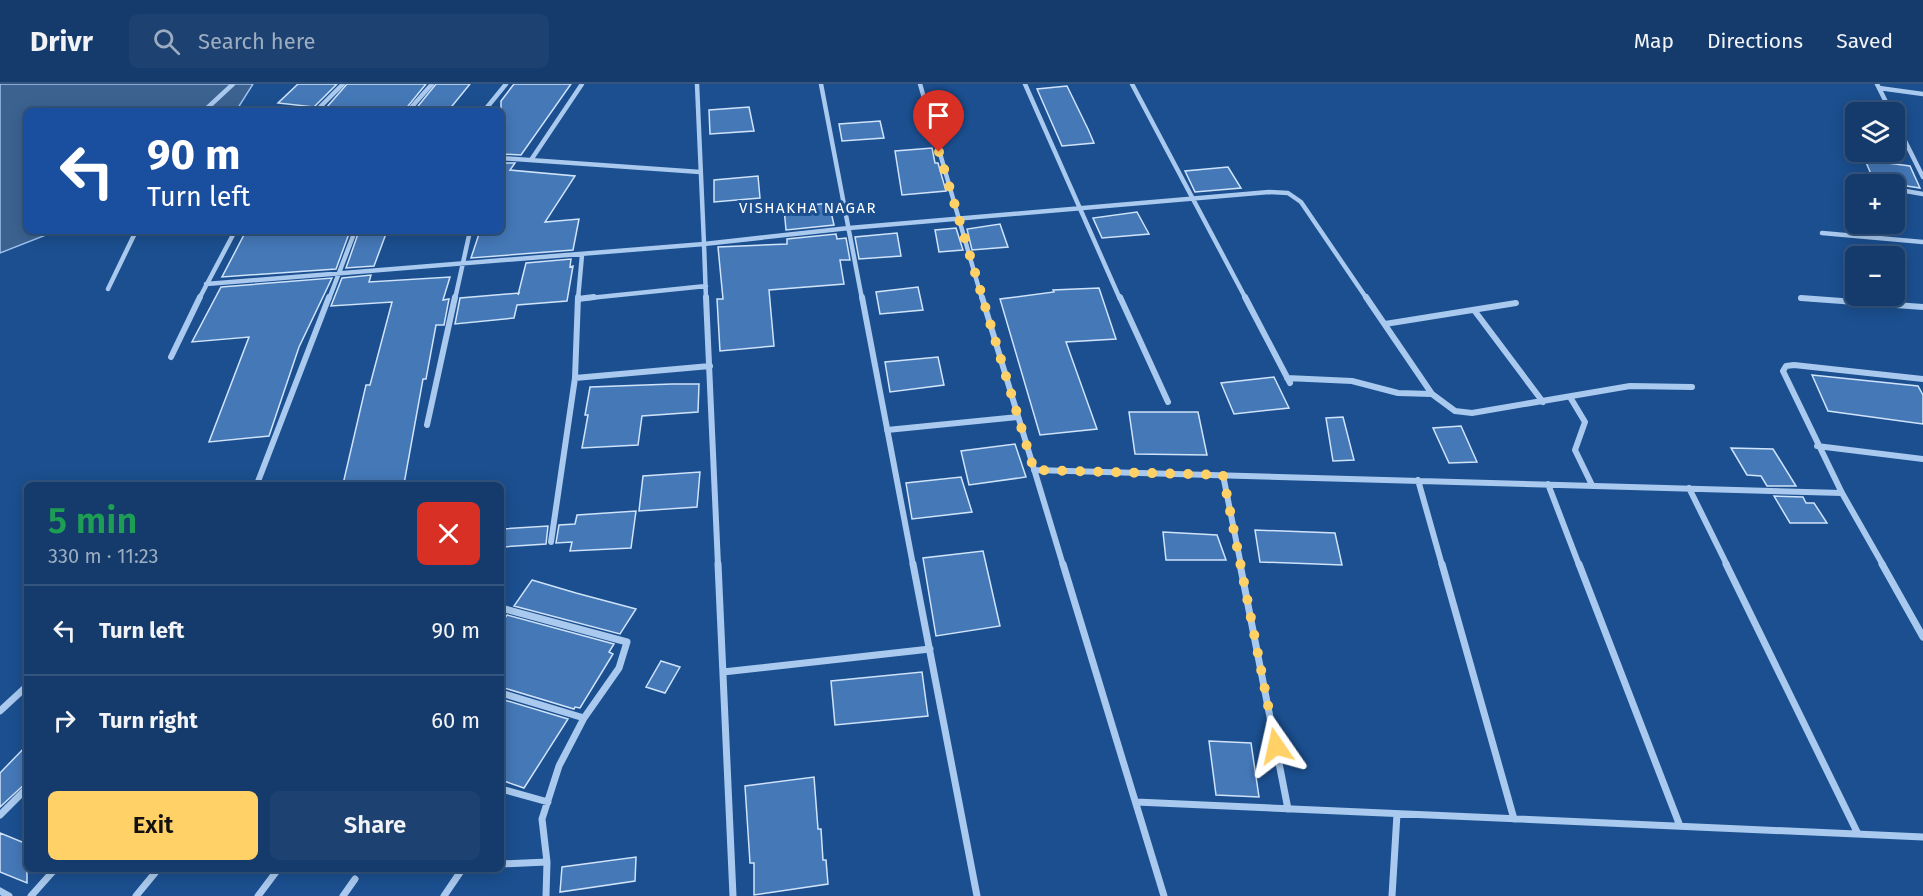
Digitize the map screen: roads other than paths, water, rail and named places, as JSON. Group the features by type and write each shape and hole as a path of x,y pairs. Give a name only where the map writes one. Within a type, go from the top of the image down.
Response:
{"street":[{"path":"207,108 233,84"},
{"path":"319,108 343,84"},
{"path":"411,108 432,84"},
{"path":"486,108 506,84"},
{"path":"531,160 582,84"},
{"path":"697,84 733,896"},
{"path":"820,84 977,896"},
{"path":"920,84 958,220 1164,896"},
{"path":"1025,84 1079,209 1168,402"},
{"path":"1132,84 1289,381 1352,381 1398,393 1432,394"},
{"path":"1878,86 1923,94"},
{"path":"1878,86 1886,102"},
{"path":"1905,141 1923,177"},
{"path":"504,158 700,172"},
{"path":"1905,191 1923,194"},
{"path":"206,284 338,272 582,255 849,228 1194,198 1269,192 1288,193 1301,202 1432,394 1455,411 1472,413 1630,386 1692,387"},
{"path":"1822,233 1923,242"},
{"path":"108,290 135,234"},
{"path":"171,357 206,284 234,234"},
{"path":"258,482 354,234"},
{"path":"427,425 469,234"},
{"path":"551,542 575,378 582,255"},
{"path":"578,299 706,286"},
{"path":"1800,298 1923,307"},
{"path":"1385,324 1516,303"},
{"path":"1474,310 1543,402"},
{"path":"575,378 710,366"},
{"path":"1923,379 1786,366 1783,371 1817,446 1923,637"},
{"path":"1570,397 1585,422 1575,450 1592,485"},
{"path":"887,430 1018,417"},
{"path":"1817,446 1923,459"},
{"path":"1034,470 1842,492"},
{"path":"1223,475 1288,809"},
{"path":"1418,480 1514,819"},
{"path":"1548,484 1680,826"},
{"path":"1689,488 1858,834"},
{"path":"504,609 627,642 619,668 584,718 559,766 542,819 547,862 546,896"},
{"path":"723,672 930,650"},
{"path":"0,711 24,689"},
{"path":"504,694 584,718"},
{"path":"504,790 548,802"},
{"path":"0,815 24,791"},
{"path":"1136,802 1923,837"},
{"path":"1392,896 1396,814"},
{"path":"504,864 547,862"},
{"path":"31,896 52,872"},
{"path":"136,896 156,872"},
{"path":"258,896 276,872"},
{"path":"444,896 460,872"},
{"path":"344,896 355,879"},
{"path":"0,891 9,896"}],"water":[{"path":"0,84 253,84 238,108 24,108 24,234 48,234 0,253"}],"district":[{"name":"VISHAKHA NAGAR","path":"808,208"}]}
